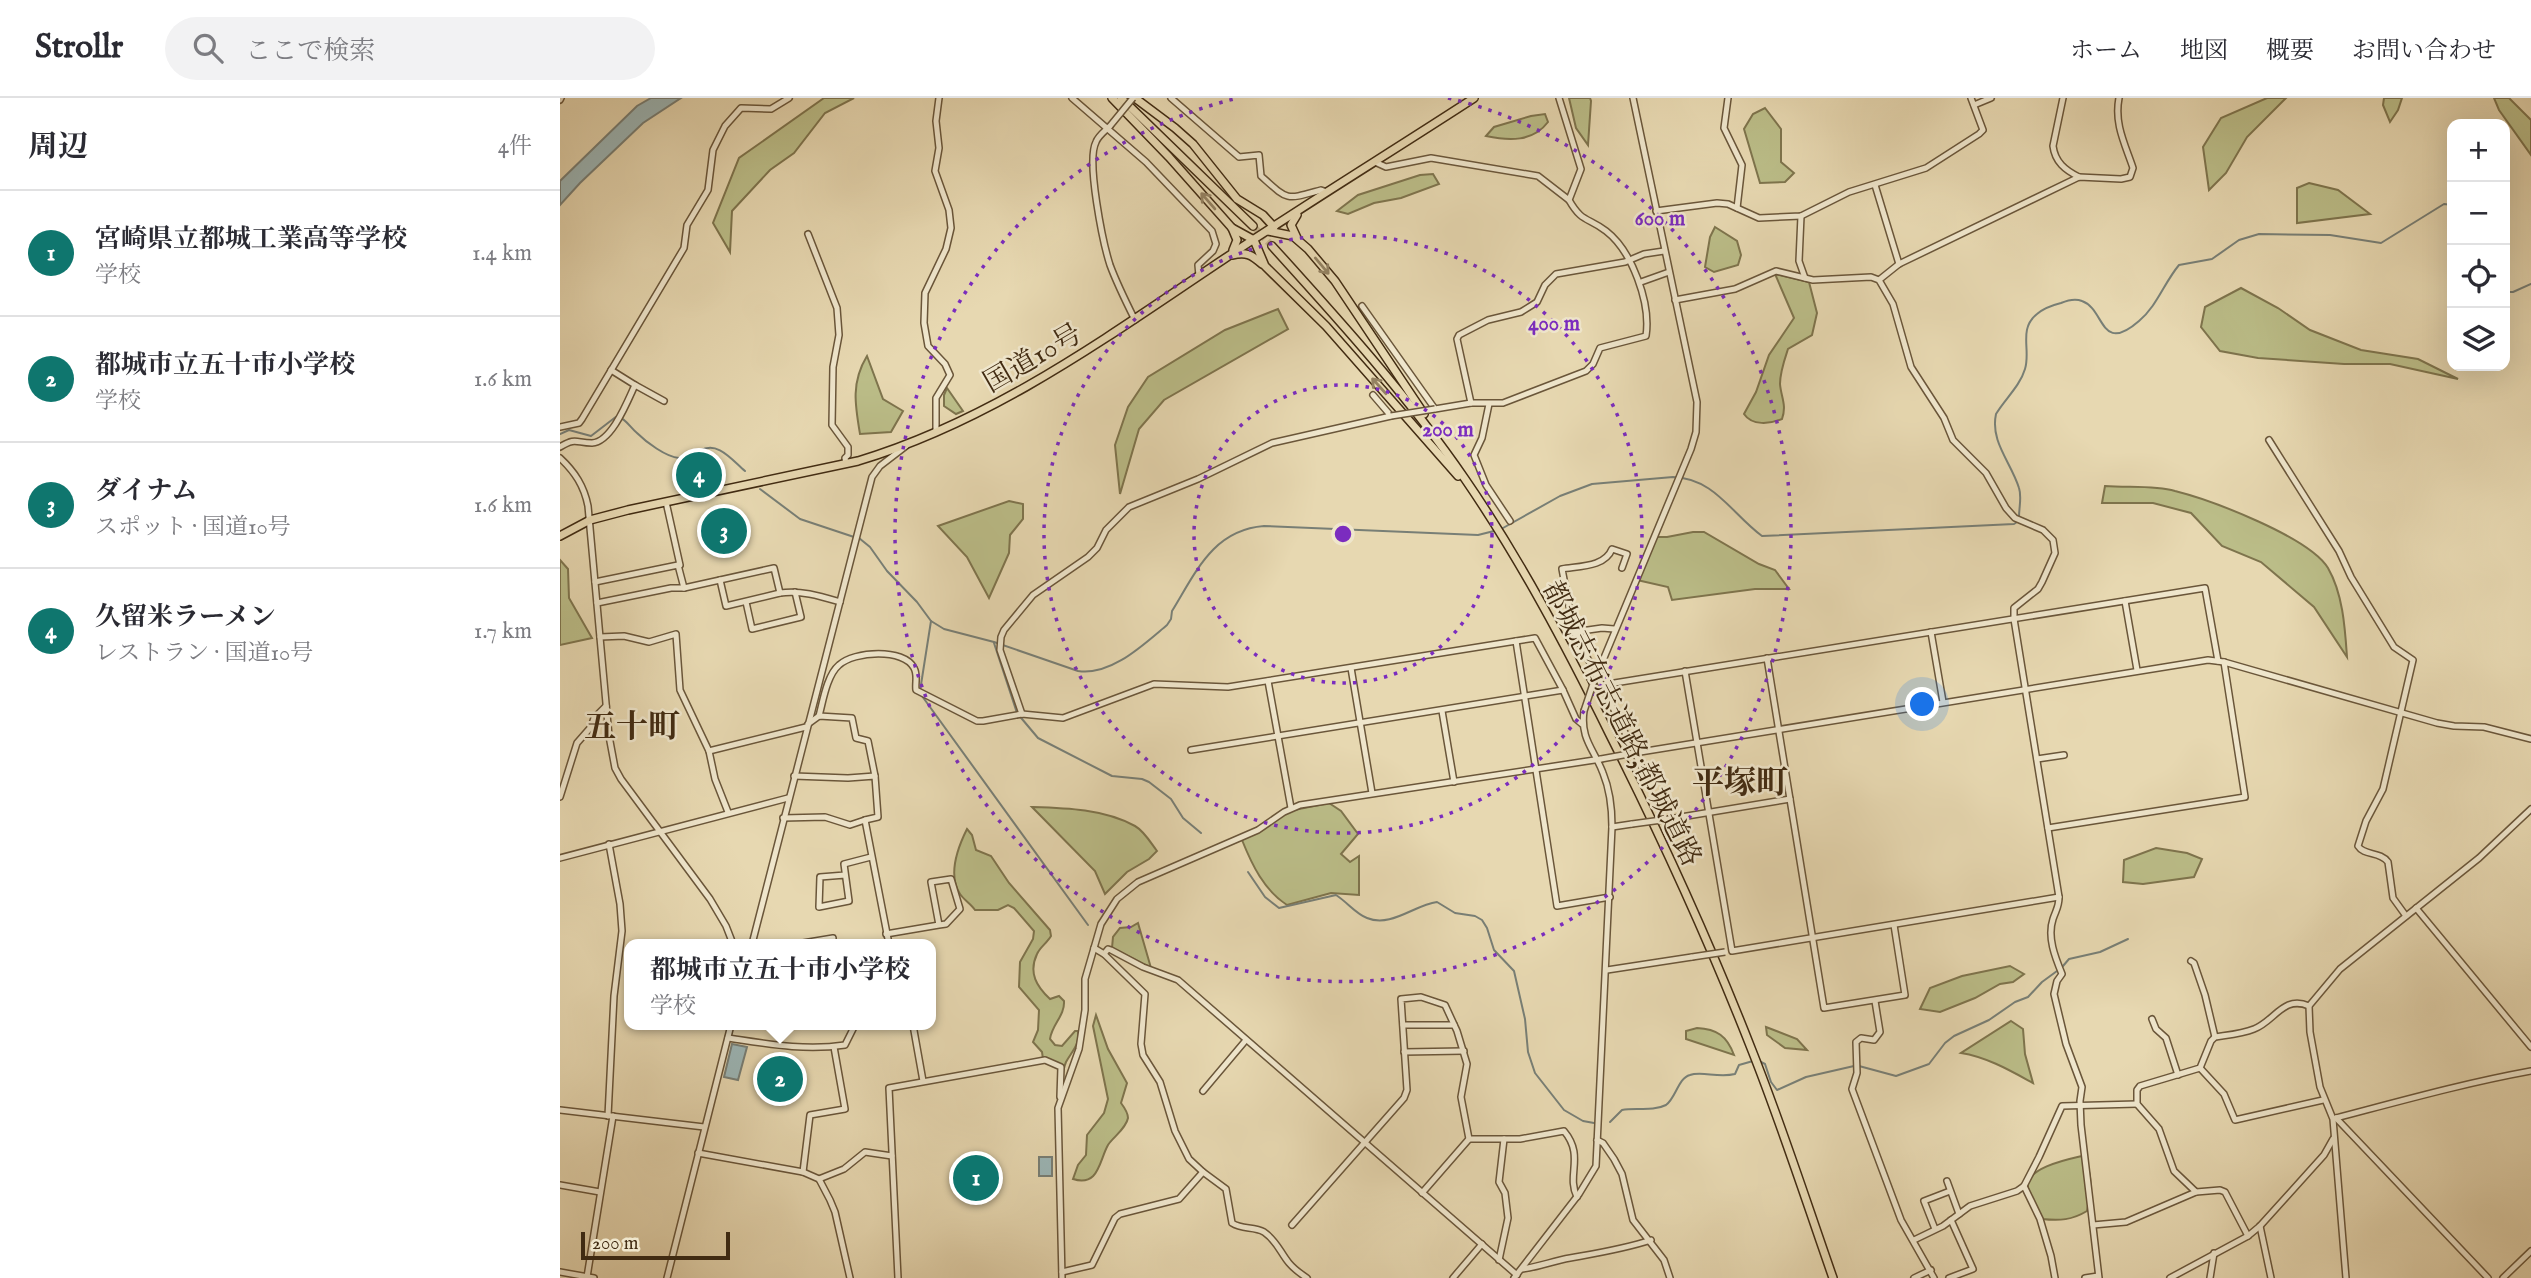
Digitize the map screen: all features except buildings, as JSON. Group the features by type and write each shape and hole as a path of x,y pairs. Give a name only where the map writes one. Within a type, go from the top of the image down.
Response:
{"highway":[{"path":"1112,98 1232,228 1237,246 1228,256"},
{"path":"1121,98 1253,226"},
{"path":"1134,98 1193,144 1237,199 1263,215 1271,229 1297,239"},
{"name":"国道10号","path":"560,536 590,520 846,464 936,432 1034,384 1474,98"},
{"path":"1254,210 1289,218"},
{"path":"1302,210 1292,219 1291,225 1297,239 1335,281 1468,482"},
{"path":"1232,228 1254,240 1265,266"},
{"name":"都城志布志道路;都城道路","path":"1272,246 1399,390 1468,482 1576,668 1696,915 1773,1106 1833,1278"},
{"path":"1228,256 1251,254 1326,326 1489,516"},
{"path":"1815,1225 1833,1278"}],"street":[{"path":"560,427 582,419 684,247 687,225 706,194 713,150 725,126 741,108 771,109 789,98"},
{"path":"936,432 936,398 950,375 945,364 928,346 924,323 925,293 946,249 951,228 935,171 939,148 936,121 939,98"},
{"path":"1072,98 1109,127 1146,162 1212,231 1216,244 1213,251 1198,265 1199,276"},
{"path":"1134,98 1096,140 1093,150 1094,180 1106,249 1135,320"},
{"path":"1171,98 1239,157 1259,155 1261,176 1286,198 1321,190 1328,193"},
{"path":"1559,98 1581,169 1569,200"},
{"path":"1104,954 1108,949 1111,950 1178,981 1482,1244 1515,1276 1577,1198 1596,1166 1612,827 1609,795 1599,759 1585,738 1584,711 1614,629 1694,440 1698,408 1633,98"},
{"path":"1728,98 1724,128 1742,165 1737,208"},
{"path":"1656,211 1708,203 1728,204 1759,218 1801,216 1849,192 1926,168 1979,134 1983,130 1971,98"},
{"path":"1974,105 1991,98"},
{"path":"2063,98 2053,146 2054,153 2062,166 2079,177"},
{"path":"1879,280 1899,264 2079,177 2126,179 2133,168 2118,128 2116,110 2119,98"},
{"path":"1021,714 1000,650 1001,637 1024,604 1041,588 1088,557 1097,548 1107,530 1135,504 1167,493 1272,443 1391,416 1471,403 1503,403 1524,397 1581,373 1594,364 1600,348 1646,335 1641,282 1629,260 1607,231 1576,214 1569,200 1538,176 1431,158 1386,167 1376,162"},
{"path":"1875,185 1899,264"},
{"path":"1801,216 1799,256 1805,278"},
{"path":"808,234 836,309 839,335 834,367 832,425 848,447 846,464"},
{"path":"1471,403 1457,339 1459,335 1488,320 1521,312 1537,302 1545,285 1556,274 1592,269 1664,251"},
{"path":"1675,300 1735,289 1776,271 1813,280 1871,277 1879,280 1896,312 1908,358 1944,418 1953,440 1986,473 2006,508 2015,518 2050,536 2055,550 2038,589 2014,608 2014,618 2059,897 2059,906 2053,920 2052,941 2062,974 2054,994 2066,1044 2081,1083 2080,1105 2099,1277 2085,1278"},
{"path":"1641,282 1669,272"},
{"path":"1362,306 1435,409"},
{"path":"611,370 664,401"},
{"path":"560,447 571,440 596,443 601,440 617,422 635,385"},
{"path":"1373,395 1391,416"},
{"path":"1489,404 1482,438 1474,455 1486,485 1510,521"},
{"path":"2269,440 2339,551 2351,577 2394,647 2413,660 2383,789 2366,821 2358,846 2362,851 2384,857 2388,862 2393,898 2406,916"},
{"path":"753,939 853,545 873,477 880,466 908,444"},
{"path":"562,462 582,485 590,520 609,736 615,768 630,793 720,914 731,939"},
{"path":"666,502 684,588"},
{"path":"1622,568 1627,554 1612,549 1608,558 1601,562 1562,569 1574,632 1647,778"},
{"path":"595,582 678,565"},
{"path":"597,603 671,588 684,588 774,568 780,593"},
{"path":"720,580 726,606 795,592 815,594 840,603"},
{"path":"1602,685 2207,589 2245,797 2048,828"},
{"path":"746,602 752,629 801,617 795,592"},
{"path":"2125,601 2137,670"},
{"path":"1574,632 1614,629"},
{"path":"1931,632 1942,702"},
{"path":"600,637 624,636 649,642 676,635 680,690 709,751 715,779 728,812"},
{"path":"709,751 807,726 819,716 833,673 838,666 846,661 872,655 895,654 905,658 916,673 916,690 977,721 1021,714 1062,718 1163,683 1219,688 1535,638 1576,719 1583,724"},
{"path":"1516,640 1557,906 1610,897"},
{"path":"1767,658 1824,1008 1905,995 1894,925"},
{"path":"1060,1098 1079,1049 1085,1010 1085,979 1101,924 1109,909 1138,882 1258,830 1290,808 2198,660 2221,661 2454,726 2484,727 2531,739"},
{"path":"1351,668 1372,793"},
{"path":"1685,671 1728,951"},
{"path":"1596,676 1610,684"},
{"path":"1268,681 1290,808"},
{"path":"1191,750 1563,690"},
{"path":"560,797 577,743 606,706"},
{"path":"1442,711 1454,782"},
{"path":"783,818 825,817 850,825 878,817 875,776 867,741 856,738 852,718 819,716"},
{"path":"2037,759 2064,755"},
{"path":"794,776 875,776"},
{"path":"560,858 728,812 788,799"},
{"path":"1612,827 1790,799"},
{"path":"2488,1278 2334,1119 2323,1100 2310,1032 2309,1006 2340,969 2507,834 2531,809"},
{"path":"865,820 888,939"},
{"path":"560,1272 590,1277 610,1116 614,996 622,931 609,844"},
{"path":"845,875 820,877 819,907 849,901 844,864 871,857"},
{"path":"886,934 946,924 960,908 951,879 931,882 939,925"},
{"path":"1607,970 2059,897"},
{"path":"2416,908 2531,1047"},
{"path":"827,939 833,938"},
{"path":"1094,948 1104,954 1145,994 1141,1044 1143,1055 1160,1082 1179,1139 1189,1159 1226,1189 1232,1223 1264,1232 1278,1244 1293,1268 1307,1278"},
{"path":"2191,961 2205,995 2215,1037"},
{"path":"1292,1225 1404,1098 1407,1090 1401,999 1413,996 1445,1005 1464,1051 1467,1068 1461,1097 1469,1139"},
{"path":"1875,1000 1880,1032 1874,1040 1861,1038 1856,1042 1857,1073 1852,1089 1901,1220 1934,1278"},
{"path":"2200,1068 2215,1037 2258,1028 2283,1006 2303,1003 2309,1006"},
{"path":"2152,1019 2156,1029 2166,1038 2178,1074"},
{"path":"1403,1025 1454,1025"},
{"path":"667,1278 730,1030"},
{"path":"728,1038 792,1047 834,1047 845,1045 852,1030"},
{"path":"914,1030 923,1081"},
{"path":"1203,1091 1246,1040"},
{"path":"803,1172 810,1115 845,1109 834,1047"},
{"path":"1404,1052 1464,1051"},
{"path":"898,1278 889,1088 1045,1060 1061,1067 1058,1115 1062,1275 1092,1265 1113,1222 1120,1214 1179,1199 1203,1172"},
{"path":"2200,1068 2224,1094 2235,1120 2323,1100"},
{"path":"2196,1192 2174,1171 2159,1129 2137,1104 2137,1090 2140,1086 2200,1068"},
{"path":"2334,1119 2456,1086 2531,1072"},
{"path":"1914,1240 1951,1220 1969,1206 2017,1191 2024,1186 2062,1106 2137,1104"},
{"path":"560,1110 705,1128"},
{"path":"2334,1119 2346,1278"},
{"path":"1422,1193 1469,1139 1520,1139 1566,1133 1572,1142 1576,1159 1573,1187 1577,1198"},
{"path":"2170,1278 2248,1236 2260,1226 2324,1155 2334,1136"},
{"path":"1499,1260 1508,1218 1505,1193 1499,1182 1504,1139"},
{"path":"1597,1140 1603,1143 1622,1174 1633,1220 1664,1260 1670,1278"},
{"path":"819,1179 844,1169 865,1152 892,1156"},
{"path":"698,1153 803,1172 819,1179 835,1212 850,1278"},
{"path":"1947,1181 1959,1214"},
{"path":"560,1185 600,1192"},
{"path":"2024,1186 2040,1219 2055,1278"},
{"path":"2093,1225 2126,1222 2196,1192 2220,1189 2225,1192 2248,1236"},
{"path":"1935,1229 1924,1201 1950,1191"},
{"path":"1949,1278 1973,1269 1951,1220"},
{"path":"2260,1226 2271,1278"},
{"path":"1522,1269 1568,1258 1615,1252 1651,1240"},
{"path":"1452,1278 1482,1244"},
{"path":"2503,1278 2531,1251"},
{"path":"2210,1278 2214,1253"},
{"path":"1914,1278 1931,1270"}],"green space":[{"path":"824,98 854,98 825,113 794,153 770,170 732,211 730,252 713,223 739,158"},
{"path":"1569,98 1590,98 1588,145 1576,128"},
{"path":"2267,98 2286,98 2247,137 2226,173 2209,190 2203,147 2221,118"},
{"path":"2384,98 2402,98 2390,122 2383,105"},
{"path":"2494,98 2509,98 2531,120 2531,155 2510,125 2510,119 2505,119"},
{"path":"1765,108 1781,129 1781,162 1794,173 1785,182 1760,183 1744,129 1753,114"},
{"path":"1545,114 1548,122 1528,137 1503,139 1486,136 1494,127"},
{"path":"1433,174 1439,184 1401,198 1374,203 1348,214 1337,211 1358,195 1420,175"},
{"path":"2309,183 2338,190 2370,214 2297,223 2297,188"},
{"path":"1715,227 1737,241 1741,255 1738,265 1714,272 1705,267 1710,237"},
{"path":"1775,274 1809,282 1817,313 1812,335 1788,349 1782,366 1782,419 1762,423 1752,421 1744,414 1756,392 1769,355 1794,318"},
{"path":"2241,288 2278,308 2310,330 2361,350 2418,359 2458,379 2390,364 2258,358 2220,351 2201,327 2205,307"},
{"path":"1278,309 1288,329 1164,400 1139,429 1120,494 1115,445 1128,407 1148,377 1225,330"},
{"path":"867,356 883,399 903,411 891,432 860,434 856,384"},
{"path":"947,388 963,411 956,414 944,406"},
{"path":"2105,486 2175,491 2258,521 2301,544 2317,556 2333,578 2342,611 2347,657 2314,607 2261,562 2222,546 2191,513 2153,503 2102,503"},
{"path":"1009,501 1023,504 1023,519 1010,535 1009,553 989,598 967,557 938,526"},
{"path":"1704,532 1759,564 1775,570 1789,589 1755,589 1672,600 1668,587 1637,580 1656,537"},
{"path":"560,560 568,569 569,598 592,638 560,645"},
{"path":"1329,803 1341,811 1358,834 1341,854 1350,862 1359,856 1359,895 1331,893 1287,905 1272,892 1260,876 1242,840 1289,811"},
{"path":"1032,807 1085,810 1123,820 1141,831 1157,851 1127,872 1105,894 1095,871"},
{"path":"967,829 972,835 976,850 991,856 1009,883 1050,930 1051,936 1038,952 1033,967 1035,979 1045,994 1050,999 1059,996 1064,1001 1063,1011 1050,1039 1055,1045 1062,1046 1078,1031 1077,1044 1066,1062 1061,1085 1062,1066 1043,1059 1042,1052 1033,1042 1038,1030 1039,1010 1019,987 1020,962 1033,939 1034,931 1014,908 1008,905 998,910 975,910 956,886 955,861"},
{"path":"2156,848 2187,853 2202,859 2194,877 2143,884 2123,882 2124,860"},
{"path":"1138,923 1151,968 1112,948 1113,937 1120,928"},
{"path":"2010,966 2024,974 2013,982 2000,984 1975,998 1940,1012 1920,1009 1930,988 1962,976"},
{"path":"1096,1015 1108,1049 1127,1083 1121,1103 1128,1118 1125,1126 1108,1145 1093,1176 1082,1180 1073,1179 1078,1165 1086,1155 1087,1135 1104,1113 1108,1099 1093,1026"},
{"path":"2011,1021 2023,1029 2025,1054 2033,1083 1989,1061 1961,1053"},
{"path":"1766,1027 1797,1039 1807,1050 1785,1048 1767,1035"},
{"path":"1697,1028 1720,1035 1734,1055 1686,1039 1686,1031"},
{"path":"2082,1156 2090,1175 2087,1211 2066,1219 2042,1219 2029,1192 2029,1181 2040,1170"}],"water":[{"path":"651,98 681,98 643,123 560,205 560,181 637,106"},
{"path":"732,1044 747,1047 738,1080 724,1077"},
{"path":"1039,1157 1052,1157 1052,1176 1039,1176"}],"waterway":[{"path":"2019,517 2019,488 1996,434 1996,414 2023,375 2026,333 2031,320 2040,312 2066,301 2079,300 2095,312 2104,327 2117,333 2126,330 2145,315 2179,265 2212,259 2239,240 2259,234 2330,235 2381,243 2447,204"},
{"path":"2510,292 2531,284"},
{"path":"560,434 569,430 591,436 617,416 651,445 668,455 685,458 712,448 724,453 745,471"},
{"path":"1503,528 1560,496 1592,484 1673,477 1687,479 1711,490 1762,536 2017,522"},
{"path":"760,489 800,519 854,537"},
{"path":"859,538 870,547 887,571 931,621 944,629 994,642 1078,671 1090,671 1102,669 1126,657 1167,625 1172,611 1208,555 1231,535 1246,529 1264,526 1478,535 1494,531"},
{"path":"920,691 931,621"},
{"path":"994,643 1017,713 1038,738 1112,776 1149,782 1171,799 1183,818 1201,833"},
{"path":"922,696 1088,925"},
{"path":"1248,872 1265,897 1279,908 1336,895 1359,914 1376,920 1394,918 1437,902 1455,913 1475,916 1482,920 1494,950 1514,971 1525,1019 1528,1052 1535,1073 1564,1110 1583,1121 1594,1123"},
{"path":"2063,966 2069,959 2100,952 2128,939"},
{"path":"1859,1066 1896,1076 1929,1064 1954,1036 1989,1020 2015,1002 2028,997 2057,971"},
{"path":"1610,1122 1622,1110 1666,1105 1683,1080 1690,1075 1735,1074 1739,1065 1753,1061"},
{"path":"1759,1061 1765,1064 1777,1090 1806,1077 1854,1066"}],"tunnel":[{"path":"1253,226 1272,246"}],"place":[{"name":"久留米ラーメン","path":"699,475"},
{"name":"ダイナム","path":"724,531"},
{"name":"都城市立五十市小学校","path":"780,1079"},
{"name":"宮崎県立都城工業高等学校","path":"976,1178"}],"district":[{"name":"五十町","path":"632,726"},
{"name":"平塚町","path":"1740,782"}]}
